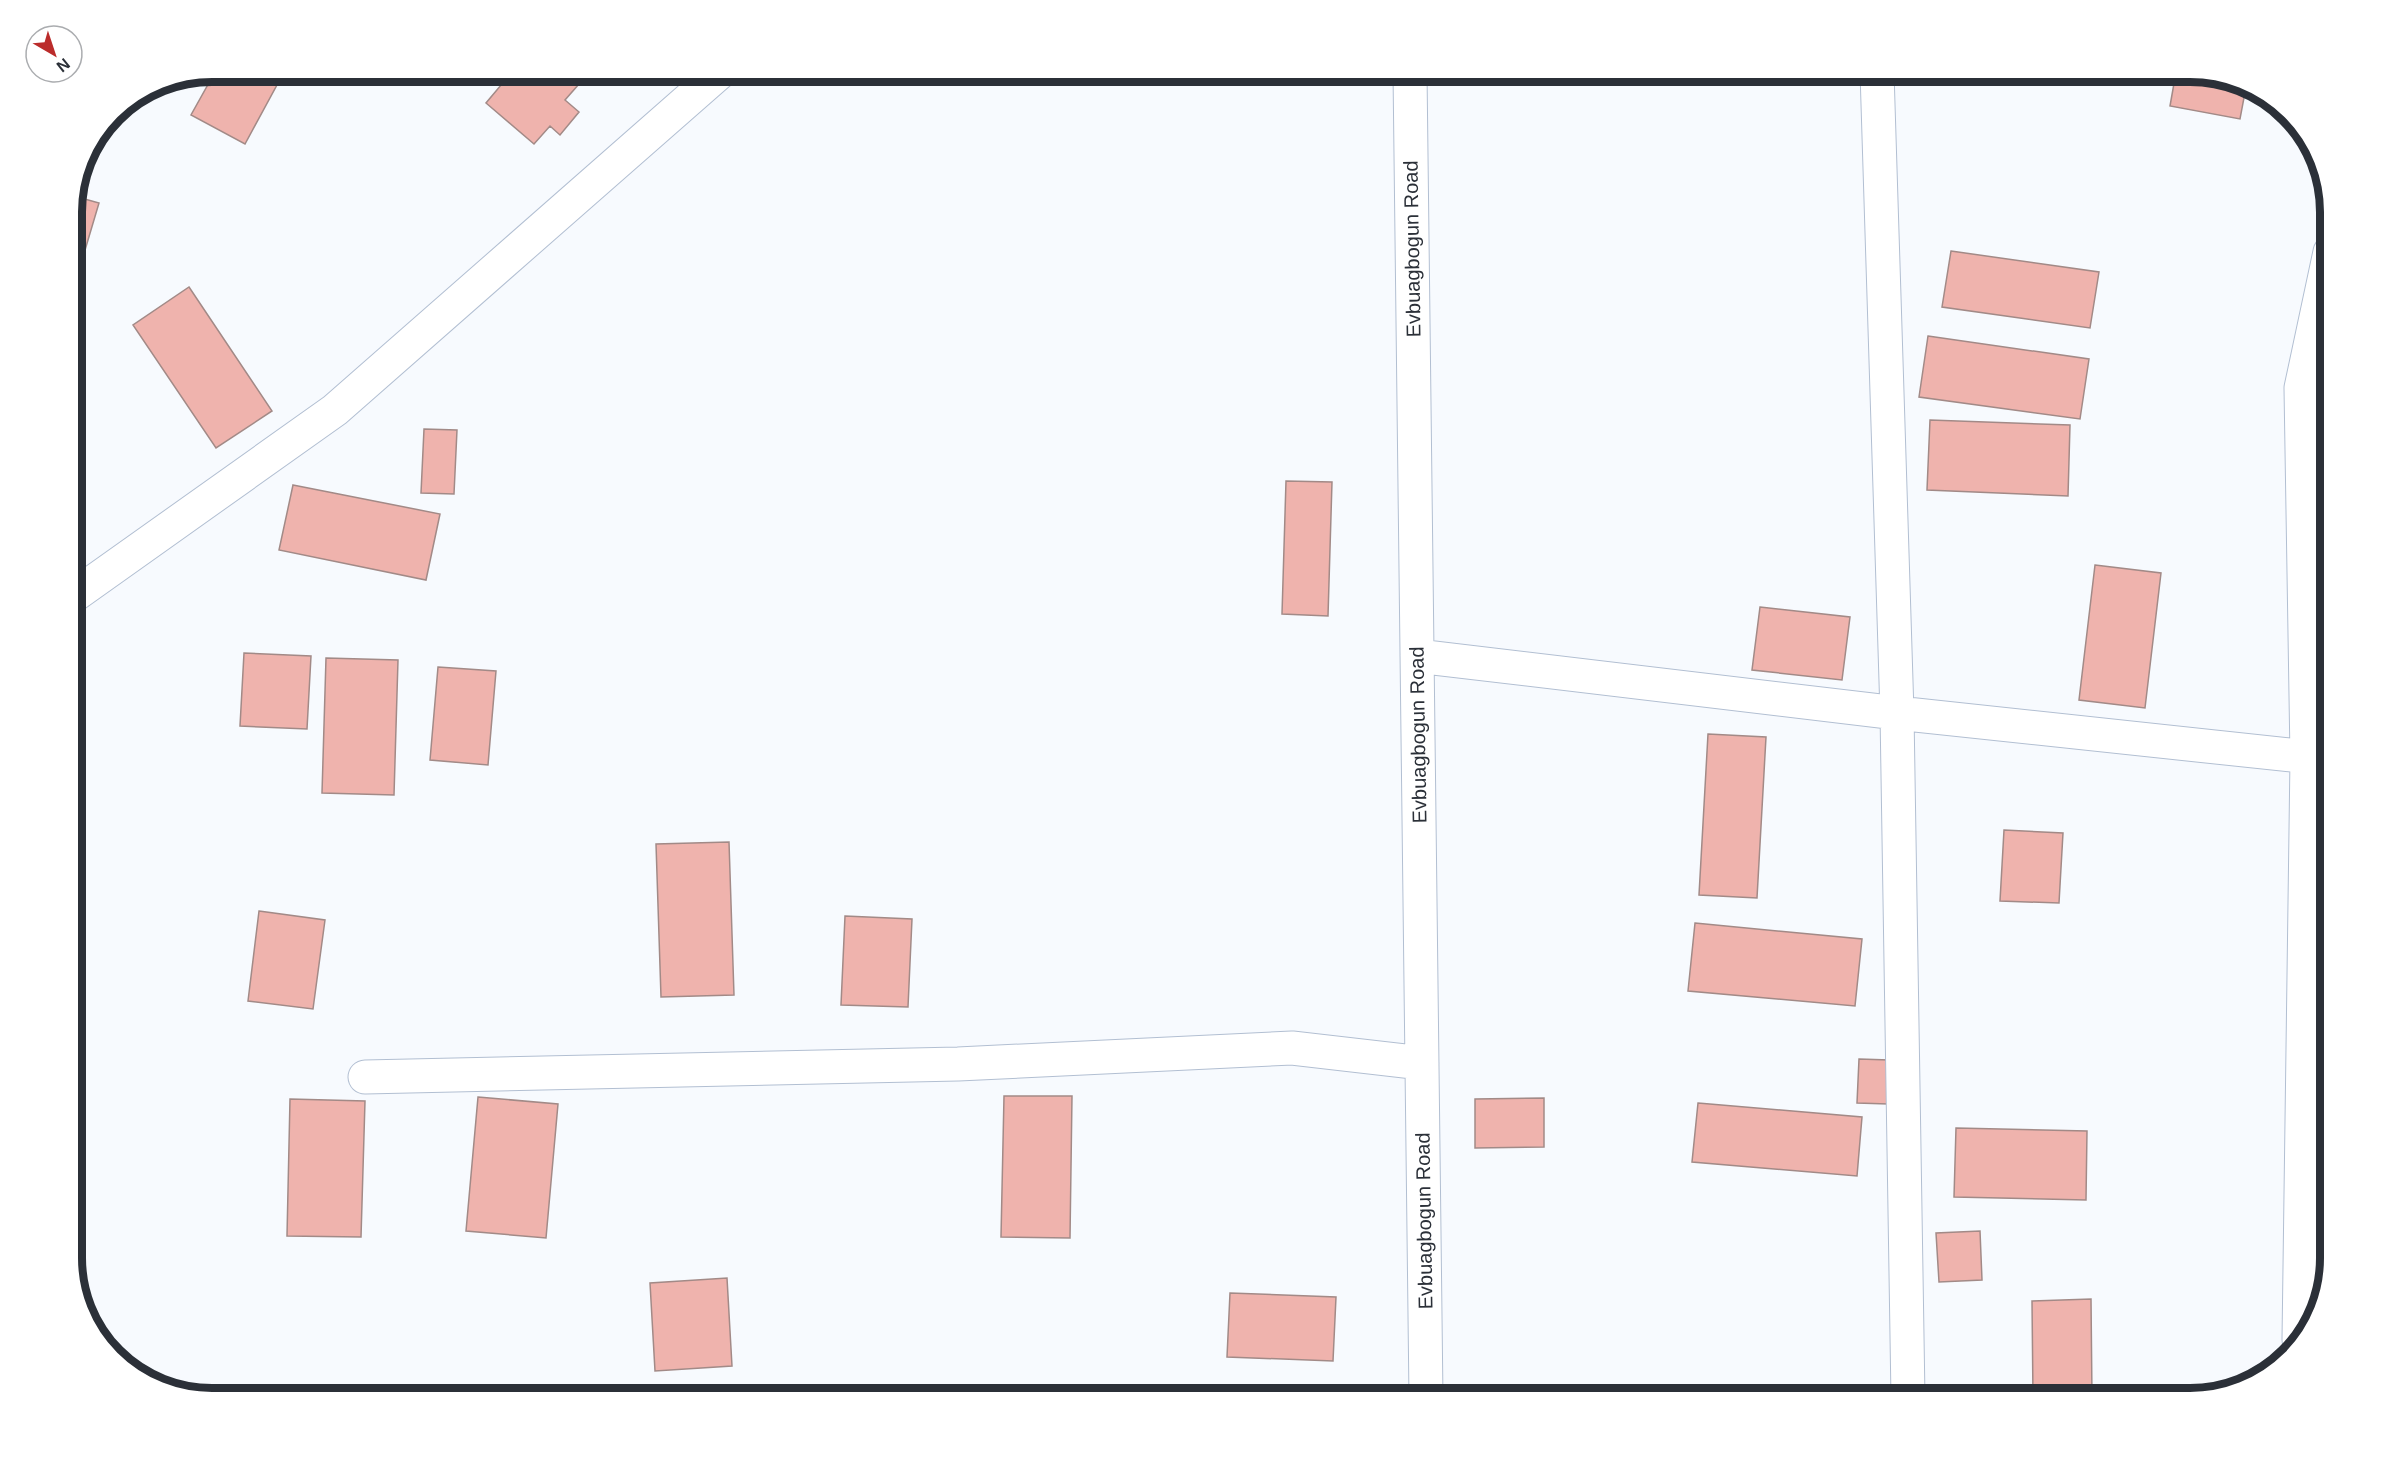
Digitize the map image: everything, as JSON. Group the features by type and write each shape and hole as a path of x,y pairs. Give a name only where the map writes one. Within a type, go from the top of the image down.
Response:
{"street":[{"name":"Evbuagbogun Road","path":"1410,82 1426,1388"},
{"path":"1877,82 1897,713 1908,1388"},
{"path":"83,589 335,410 708,83"},
{"path":"2299,1326 2318,758 2301,388 2319,303"},
{"path":"1417,656 1897,713 2318,758"},
{"path":"365,1077 958,1064 1292,1048 1422,1063"}],"building":[{"path":"2174,82 2223,87 2245,95 2240,119 2170,106"},
{"path":"209,83 278,83 245,144 191,115"},
{"path":"503,83 579,84 565,100 579,112 560,135 550,126 534,144 486,103"},
{"path":"84,199 99,203 83,257"},
{"path":"1951,251 2099,272 2090,328 1942,307"},
{"path":"189,287 272,411 216,448 133,325"},
{"path":"1928,336 2089,359 2080,419 1919,397"},
{"path":"1930,420 2070,425 2068,496 1927,490"},
{"path":"424,429 457,430 454,494 421,493"},
{"path":"1286,481 1332,482 1328,616 1282,614"},
{"path":"293,485 440,514 426,580 279,550"},
{"path":"2095,565 2161,573 2145,708 2079,700"},
{"path":"1760,607 1850,617 1842,680 1752,670"},
{"path":"244,653 311,656 307,729 240,726"},
{"path":"326,658 398,660 394,795 322,793"},
{"path":"438,667 496,671 488,765 430,760"},
{"path":"1708,734 1766,737 1757,898 1699,895"},
{"path":"2004,830 2063,833 2059,903 2000,901"},
{"path":"729,842 734,995 661,997 656,844"},
{"path":"259,911 325,920 313,1009 248,1001"},
{"path":"845,916 912,919 908,1007 841,1005"},
{"path":"1695,923 1862,939 1855,1006 1688,991"},
{"path":"1859,1059 1889,1060 1888,1104 1857,1103"},
{"path":"1004,1096 1072,1096 1070,1238 1001,1237"},
{"path":"478,1097 558,1104 546,1238 466,1231"},
{"path":"1544,1098 1544,1147 1475,1148 1475,1099"},
{"path":"290,1099 365,1101 361,1237 287,1236"},
{"path":"1698,1103 1862,1117 1857,1176 1692,1162"},
{"path":"1956,1128 2087,1131 2086,1200 1954,1197"},
{"path":"1980,1231 1982,1280 1939,1282 1936,1233"},
{"path":"727,1278 732,1366 655,1371 650,1283"},
{"path":"1230,1293 1336,1297 1333,1361 1227,1357"},
{"path":"2091,1299 2092,1388 2033,1388 2032,1301"}]}
